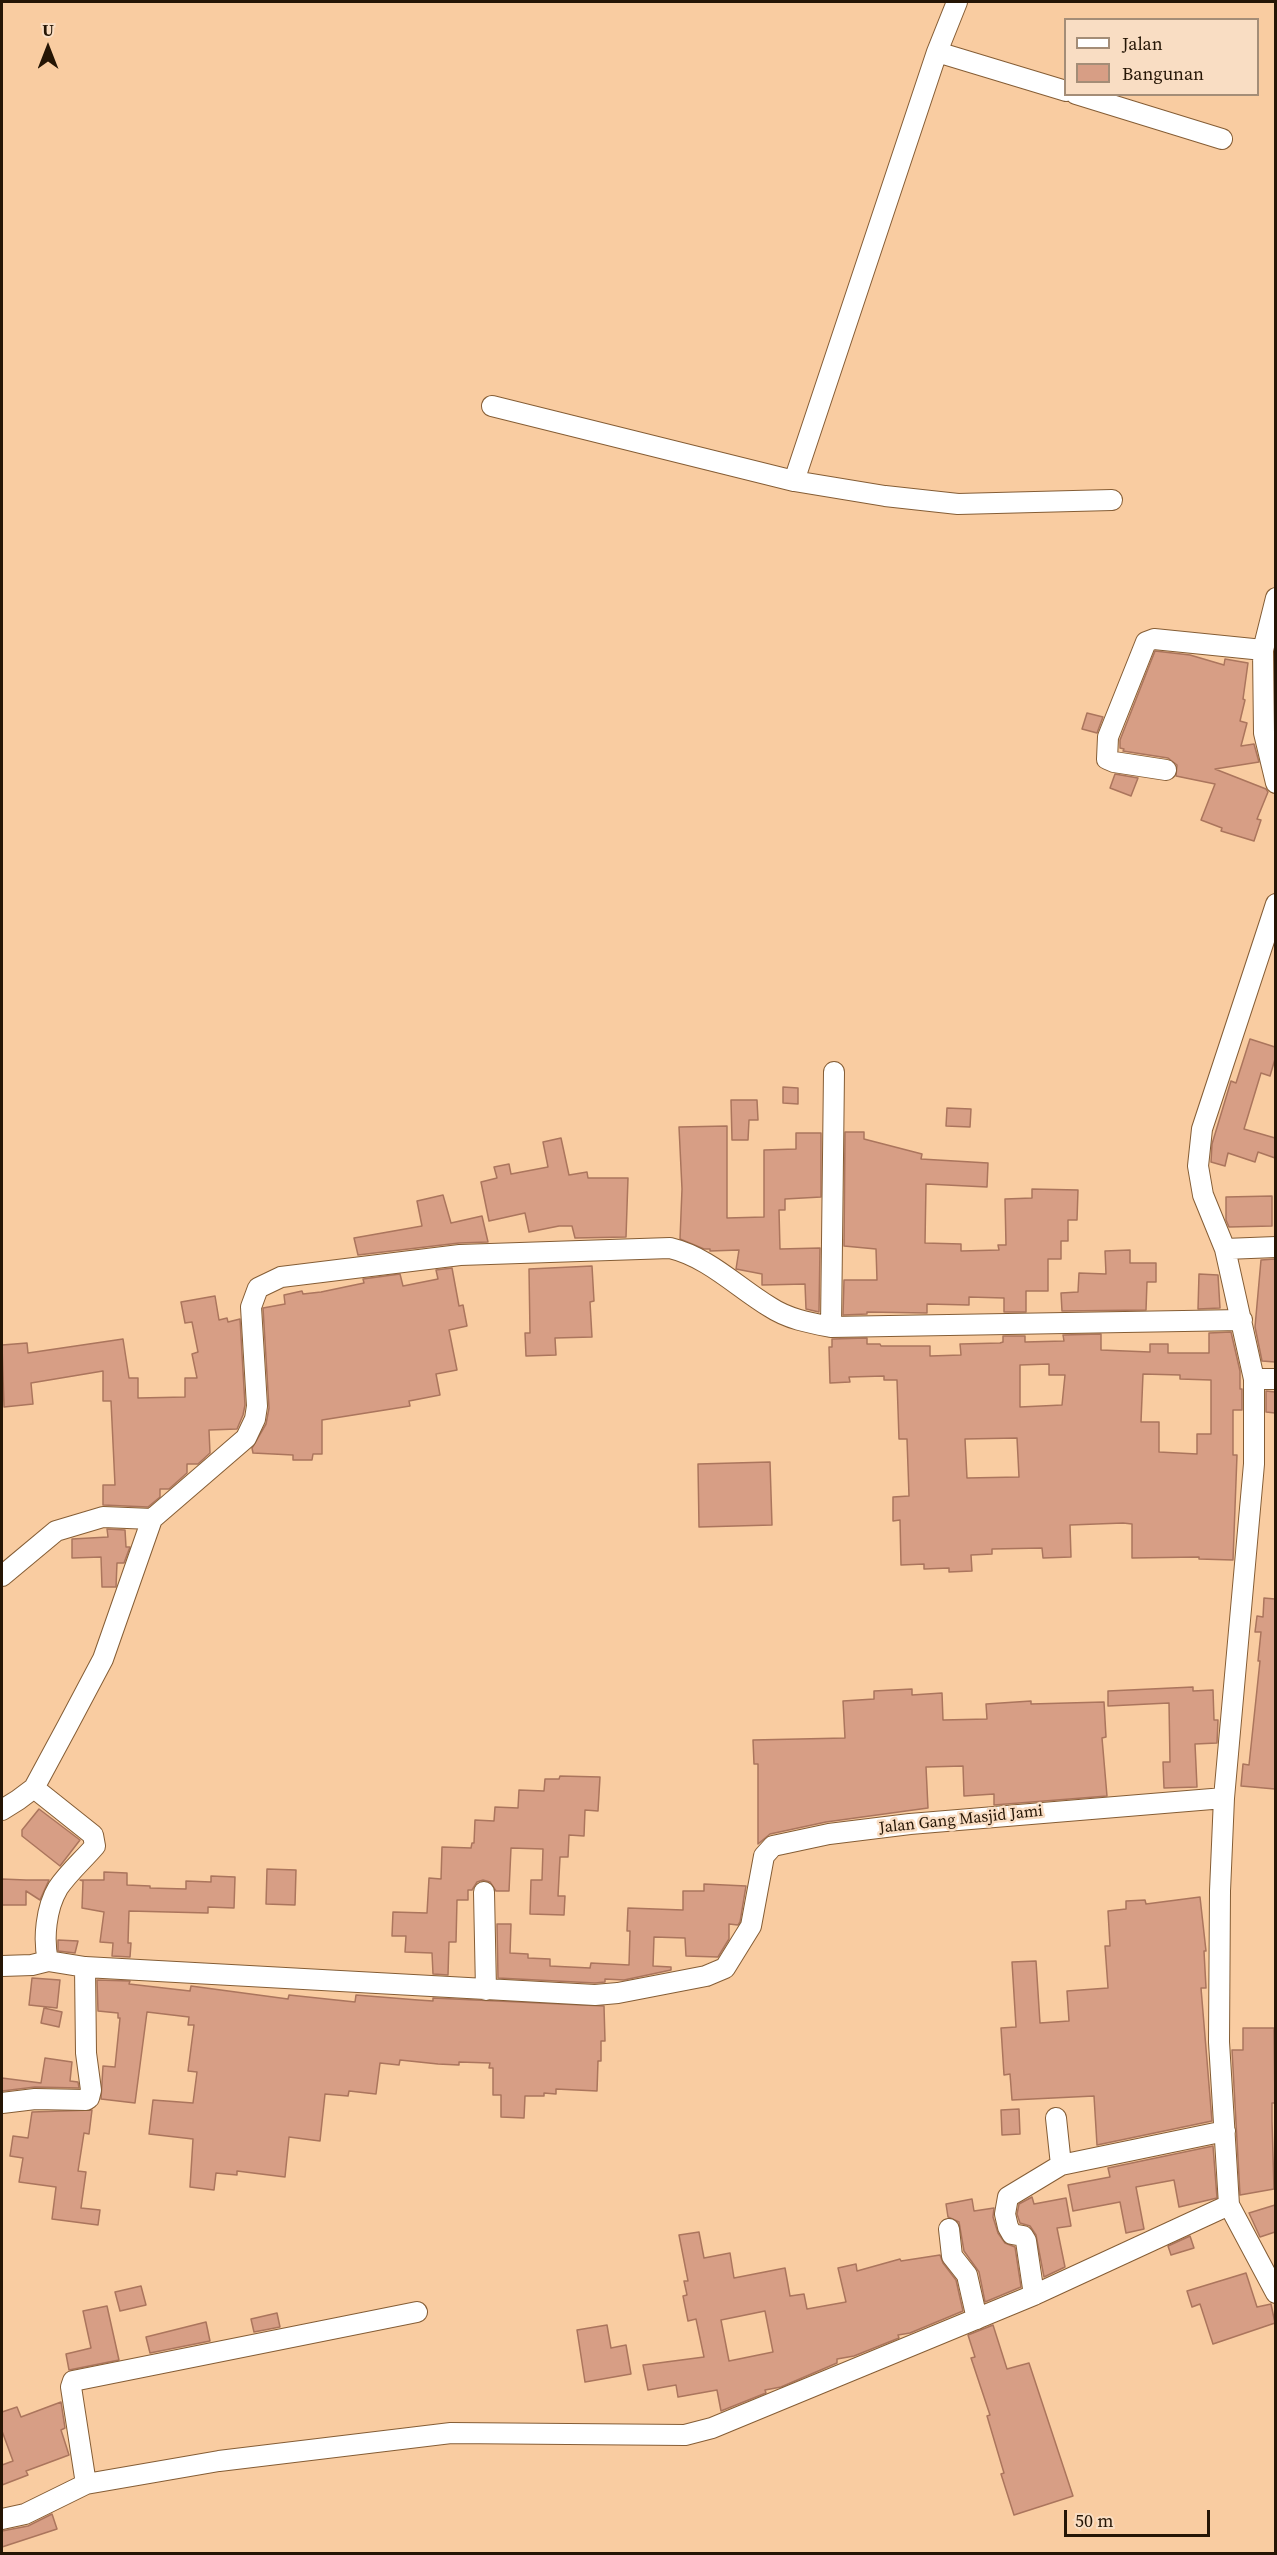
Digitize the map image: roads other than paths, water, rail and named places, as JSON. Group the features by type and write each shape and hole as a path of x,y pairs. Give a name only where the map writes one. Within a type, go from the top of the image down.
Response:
{"street":[{"path":"794,481 937,52 957,2"},
{"path":"937,52 1064,91"},
{"path":"1082,96 1222,139"},
{"path":"492,406 794,481 885,496 958,504 1112,500"},
{"path":"1275,597 1263,650 1264,733 1275,783"},
{"path":"1166,770 1107,759 1108,737 1146,642 1154,639 1263,650"},
{"path":"1275,904 1202,1129 1198,1166 1203,1195 1225,1249 1254,1379 1254,1464 1224,1798 1220,1904 1219,2042 1229,2205 1275,2293"},
{"path":"831,1328 834,1072"},
{"path":"1225,1249 1275,1247"},
{"path":"2,1810 34,1788 102,1659 152,1519 246,1438 255,1419 257,1406 251,1308 258,1288 281,1276 460,1255 670,1248 687,1252 702,1260 772,1309 800,1321 831,1328 1242,1320"},
{"path":"1254,1379 1275,1379"},
{"path":"2,1576 56,1531 104,1517 152,1519"},
{"path":"34,1788 93,1835 96,1842 58,1888 49,1914 46,1935 48,1961"},
{"name":"Jalan Gang Masjid Jami","path":"2,1966 32,1965 48,1961 86,1967 595,1995 706,1976 724,1968 748,1932 764,1856 773,1846 829,1834 1002,1815 1224,1798"},
{"path":"484,1892 486,1990"},
{"path":"2,2103 34,2099 86,2100 89,2098 91,2090 86,2053 86,1967"},
{"path":"1056,2118 1061,2165"},
{"path":"1034,2295 1026,2241 1023,2236 1010,2232 1005,2208 1012,2194 1061,2165 1225,2131"},
{"path":"2,2519 25,2514 86,2484 219,2462 451,2433 685,2435 712,2428 1034,2295 1229,2205"},
{"path":"949,2229 952,2256 967,2275 977,2319"},
{"path":"86,2484 71,2387 76,2380 417,2312"}]}
